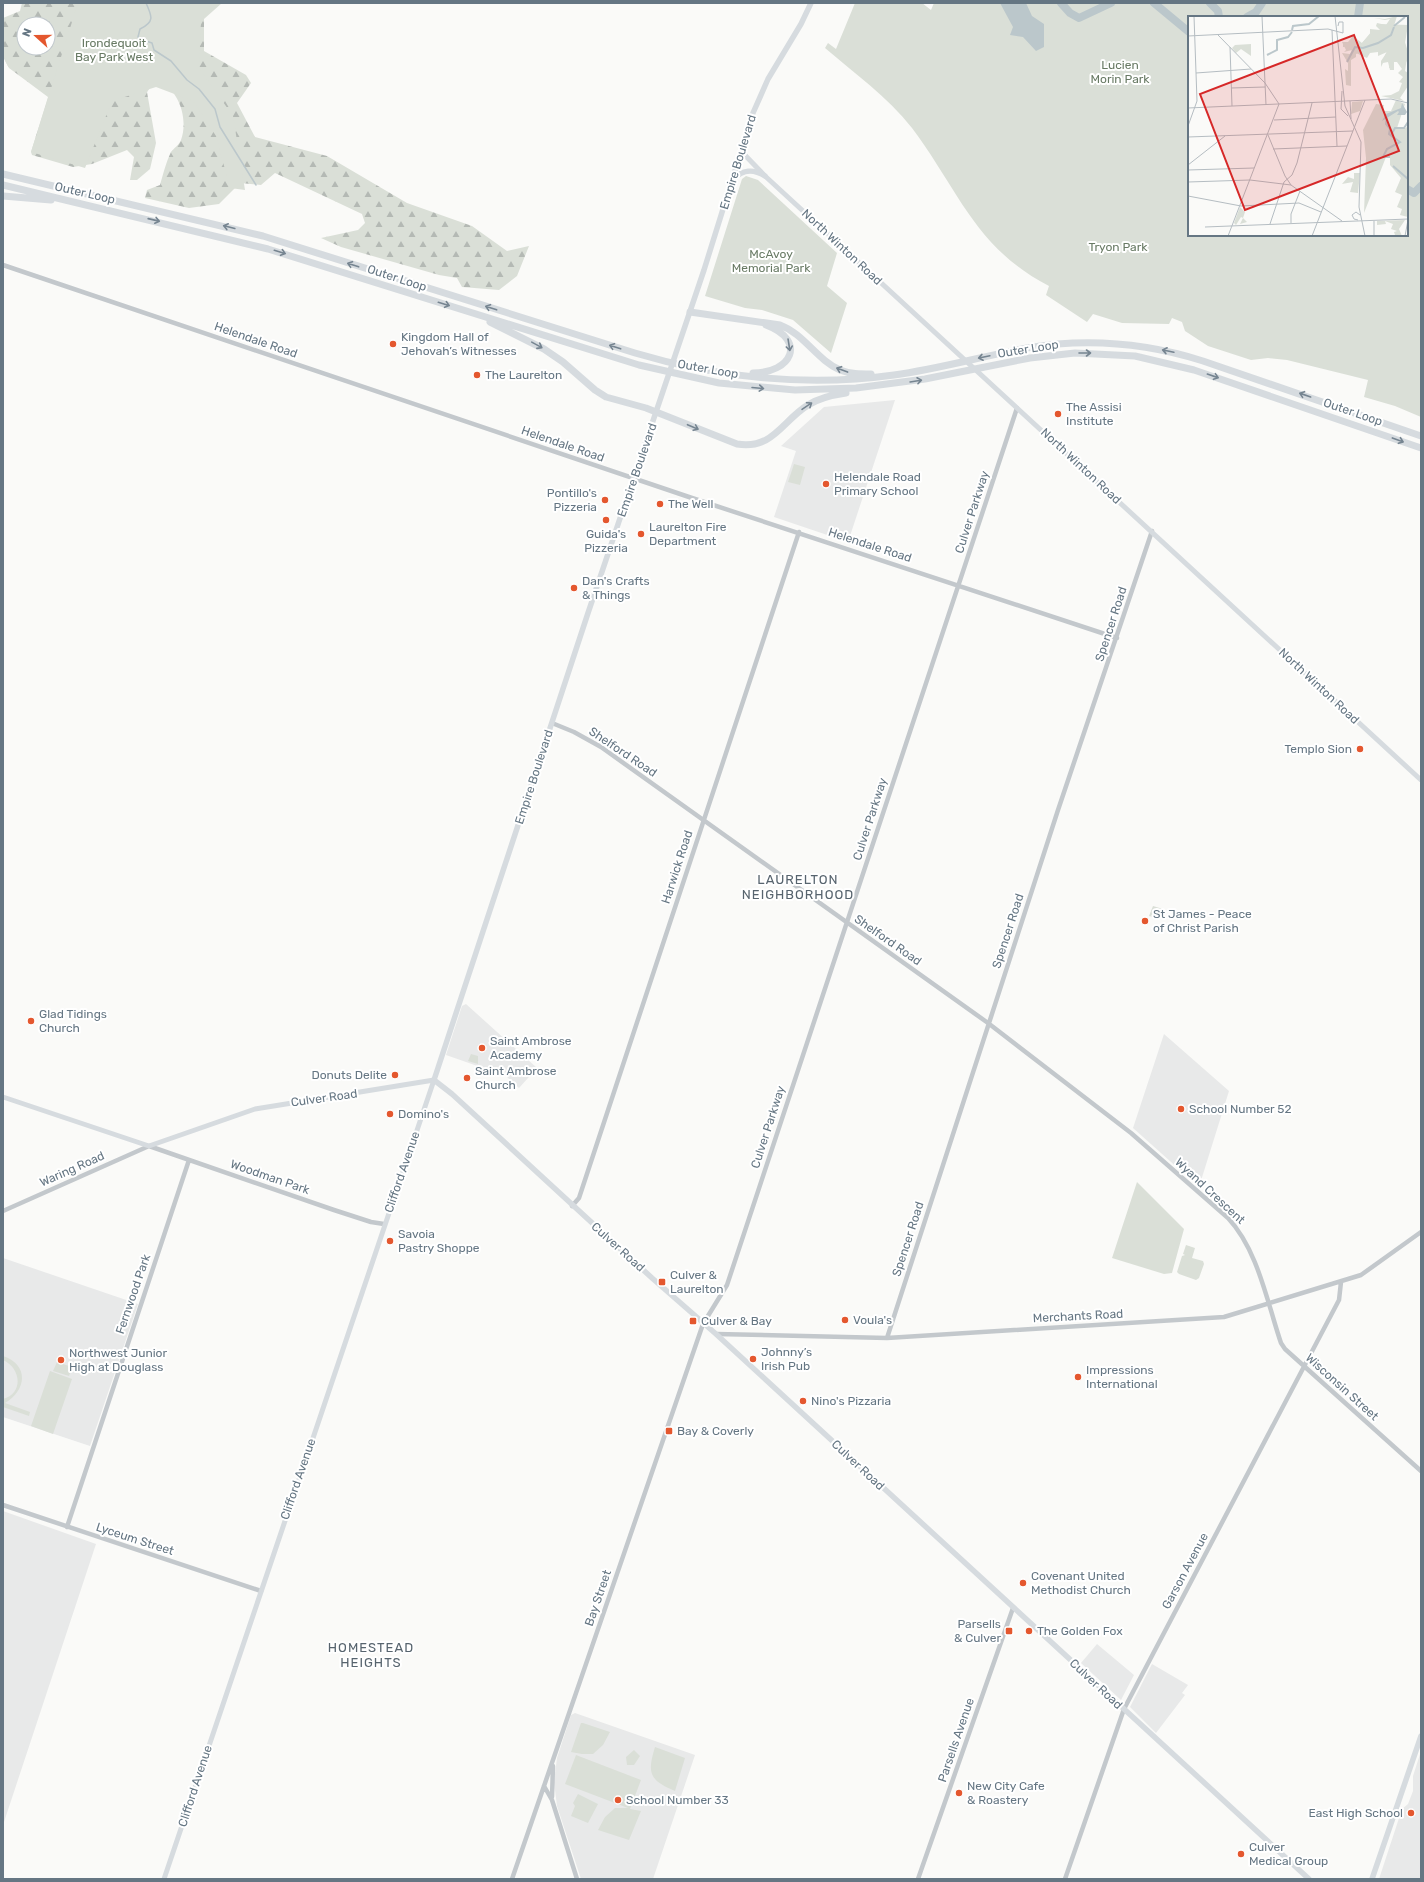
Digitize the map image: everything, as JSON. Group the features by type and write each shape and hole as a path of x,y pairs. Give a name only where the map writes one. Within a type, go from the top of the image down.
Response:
{"highway":[{"name":"Outer Loop","path":"3,174 263,236 652,358 696,368 749,376 810,380 863,378 909,373 1013,351 1051,345 1097,343 1136,346 1181,354 1203,360 1421,436"},
{"name":"Outer Loop","path":"3,185 268,248 649,368 692,378 749,387 810,390 856,388 902,383 1045,356 1083,353 1128,355 1166,362 1194,370 1421,448"},
{"path":"3,196 44,199 116,211"},
{"path":"464,310 544,349 604,396 657,412 732,442 754,444 771,437 804,408 832,395 902,383"},
{"path":"690,312 775,324 786,328 827,362 844,371 871,374 909,373"},
{"path":"696,368 760,373 774,370 784,363 790,350 786,336 770,327 747,320"}],"main road":[{"name":"Empire Boulevard","path":"434,1080 657,412 741,151 762,92 801,24 811,3"},
{"name":"North Winton Road","path":"741,151 765,176 1421,780"},
{"path":"731,184 738,175 745,171 754,171 765,176"},
{"name":"Culver Road","path":"150,1146 255,1109 434,1080 452,1094 572,1206 716,1334 1309,1879"},
{"name":"Clifford Avenue","path":"164,1879 384,1224 434,1080"},
{"path":"3,1097 150,1146"},
{"path":"1372,1879 1421,1736"}],"street":[{"name":"Helendale Road","path":"3,265 634,478 1117,638"},
{"name":"Culver Parkway","path":"703,1324 727,1285 1017,408"},
{"name":"Spencer Road","path":"887,1338 1060,802 1117,638 1152,531"},
{"name":"Harwick Road","path":"572,1206 579,1198 799,532"},
{"name":"Shelford Road","path":"552,723 592,741 704,820 988,1023 1126,1129"},
{"name":"Wyand Crescent","path":"1126,1129 1203,1195 1237,1229 1252,1254 1268,1305"},
{"name":"Woodman Park","path":"150,1146 341,1212 371,1222 384,1224"},
{"name":"Waring Road","path":"3,1211 150,1146"},
{"name":"Fernwood Park","path":"67,1527 189,1160"},
{"name":"Merchants Road","path":"716,1334 887,1338 1221,1318 1268,1305 1361,1275 1421,1232"},
{"name":"Garson Avenue","path":"1065,1879 1124,1709 1339,1300 1341,1282"},
{"name":"Wisconsin Street","path":"1268,1305 1283,1346 1421,1471"},
{"name":"Bay Street","path":"512,1879 703,1324"},
{"name":"Lyceum Street","path":"3,1505 261,1591"},
{"name":"Parsells Avenue","path":"918,1879 1013,1608"},
{"path":"552,1800 554,1756"},
{"path":"544,1786 552,1800 577,1879"}],"shaded area":[{"path":"1000,3 1026,3 1032,16 1044,24 1044,47 1036,51 1023,37 1010,35 1013,27"},
{"name":"Helendale Road Primary School","path":"895,400 848,542 774,517 796,451 781,446 824,407"},
{"name":"Saint Ambrose Academy","path":"466,1004 537,1068 519,1088 506,1076 446,1055 462,1006"},
{"name":"School Number 52","path":"1164,1034 1229,1091 1199,1187 1133,1128"},
{"name":"Northwest Junior High at Douglass","path":"3,1258 138,1304 90,1446 3,1417"},
{"path":"3,1511 96,1544 3,1825"},
{"path":"1097,1644 1134,1675 1121,1700 1081,1663"},
{"path":"1152,1664 1188,1685 1182,1693 1185,1695 1156,1733 1130,1707"},
{"name":"School Number 33","path":"575,1713 695,1755 653,1879 581,1879 557,1806 554,1782 557,1758 571,1715"},
{"name":"East High School","path":"1421,1751 1421,1879 1379,1879 1402,1809 1408,1804 1413,1791 1413,1776"}],"green space":[{"path":"22,3 222,3 204,19 204,51 246,75 251,83 237,103 255,137 327,156 407,203 472,226 507,251 529,246 517,276 499,290 462,287 457,278 439,275 341,247 321,238 358,230 365,223 362,214 275,173 261,185 240,183 219,204 189,208 145,198 147,190 160,185 169,156 181,140 184,122 180,104 176,96 164,84 156,80 147,92 156,143 150,169 137,180 130,180 134,157 127,150 92,164 73,167 32,155 31,152 48,97 9,68 3,57 3,18 20,11"},
{"name":"Irondequoit Bay Park West","path":"78,3 212,3 201,20 199,68 233,116 245,190 230,188 216,136 193,101 156,87 112,101 85,168 31,152"},
{"name":"Tryon Park","path":"855,3 922,3 931,10 934,3 1421,3 1421,417 1395,406 1364,397 1368,380 1287,360 1268,358 1251,360 1208,346 1185,331 1182,322 1172,318 1169,324 1122,323 1093,314 1087,322 1046,295 1049,286 1024,271 1003,254 985,235 970,216 912,128 882,96 825,48 828,43 836,49"},
{"name":"McAvoy Memorial Park","path":"746,176 758,180 837,253 827,286 847,303 831,353 793,320 762,310 745,308 705,296 742,179"},
{"path":"794,464 805,467 800,485 788,482"},
{"path":"1153,906 1163,909 1160,919 1149,916"},
{"path":"471,1054 478,1056 478,1064 468,1061"},
{"path":"1183,1161 1190,1169 1185,1174 1178,1167"},
{"path":"1137,1182 1184,1229 1172,1273 1164,1274 1112,1258"},
{"path":"1186,1245 1195,1248 1192,1258 1203,1261 1204,1264 1199,1278 1196,1280 1177,1272 1182,1256 1185,1255 1183,1254"},
{"path":"3,1356 12,1360 18,1365 22,1378 21,1385 17,1392 5,1403 30,1412 29,1416 3,1407 3,1399 10,1396 14,1392 18,1380 14,1369 3,1360"},
{"path":"57,1362 72,1367 69,1376 53,1371"},
{"path":"50,1371 72,1379 53,1434 31,1426"},
{"path":"581,1723 610,1732 603,1745 593,1754 571,1752"},
{"path":"655,1747 685,1758 675,1791 660,1783 652,1775 651,1763"},
{"path":"634,1750 640,1756 634,1765 627,1765 626,1757"},
{"path":"576,1755 641,1780 630,1809 641,1811 629,1840 598,1830 605,1817 615,1808 628,1808 565,1784"},
{"path":"578,1794 598,1804 588,1823 571,1816 575,1806 573,1803"}],"waterway":[{"path":"146,3 151,18 148,24 140,29 138,37 152,43 154,50 171,61 187,80 199,89 215,109 220,127 256,185"},
{"path":"1061,3 1070,13 1079,18 1111,3"},
{"path":"1154,3 1188,31"},
{"path":"1210,3 1218,11 1219,16"},
{"path":"1249,16 1256,12 1262,3"},
{"path":"1358,16 1360,3"},
{"path":"1408,190 1414,193 1421,186"}],"place":[{"name":"Kingdom Hall of Jehovah’s Witnesses","path":"393,344"},
{"name":"The Laurelton","path":"477,375"},
{"name":"The Assisi Institute","path":"1058,414"},
{"name":"Helendale Road Primary School","path":"826,484"},
{"name":"Pontillo's Pizzeria","path":"605,500"},
{"name":"The Well","path":"660,504"},
{"name":"Guida's Pizzeria","path":"606,520"},
{"name":"Laurelton Fire Department","path":"641,534"},
{"name":"Dan's Crafts & Things","path":"574,588"},
{"name":"Templo Sion","path":"1360,749"},
{"name":"St James - Peace of Christ Parish","path":"1145,921"},
{"name":"Glad Tidings Church","path":"31,1021"},
{"name":"Saint Ambrose Academy","path":"482,1048"},
{"name":"Donuts Delite","path":"395,1075"},
{"name":"Saint Ambrose Church","path":"467,1078"},
{"name":"School Number 52","path":"1181,1109"},
{"name":"Domino's","path":"390,1114"},
{"name":"Savoia Pastry Shoppe","path":"390,1241"},
{"name":"Culver & Laurelton","path":"662,1282"},
{"name":"Voula's","path":"845,1320"},
{"name":"Culver & Bay","path":"693,1321"},
{"name":"Johnny’s Irish Pub","path":"753,1359"},
{"name":"Northwest Junior High at Douglass","path":"61,1360"},
{"name":"Impressions International","path":"1078,1377"},
{"name":"Nino's Pizzaria","path":"803,1401"},
{"name":"Bay & Coverly","path":"669,1431"},
{"name":"Covenant United Methodist Church","path":"1023,1583"},
{"name":"Parsells & Culver","path":"1009,1631"},
{"name":"The Golden Fox","path":"1029,1631"},
{"name":"New City Cafe & Roastery","path":"959,1793"},
{"name":"School Number 33","path":"618,1800"},
{"name":"East High School","path":"1411,1813"},
{"name":"Culver Medical Group","path":"1241,1854"}],"district":[{"name":"LAURELTON NEIGHBORHOOD","path":"798,886"},
{"name":"HOMESTEAD HEIGHTS","path":"371,1654"}],"park label":[{"name":"Lucien Morin Park","path":"1120,72"}]}
